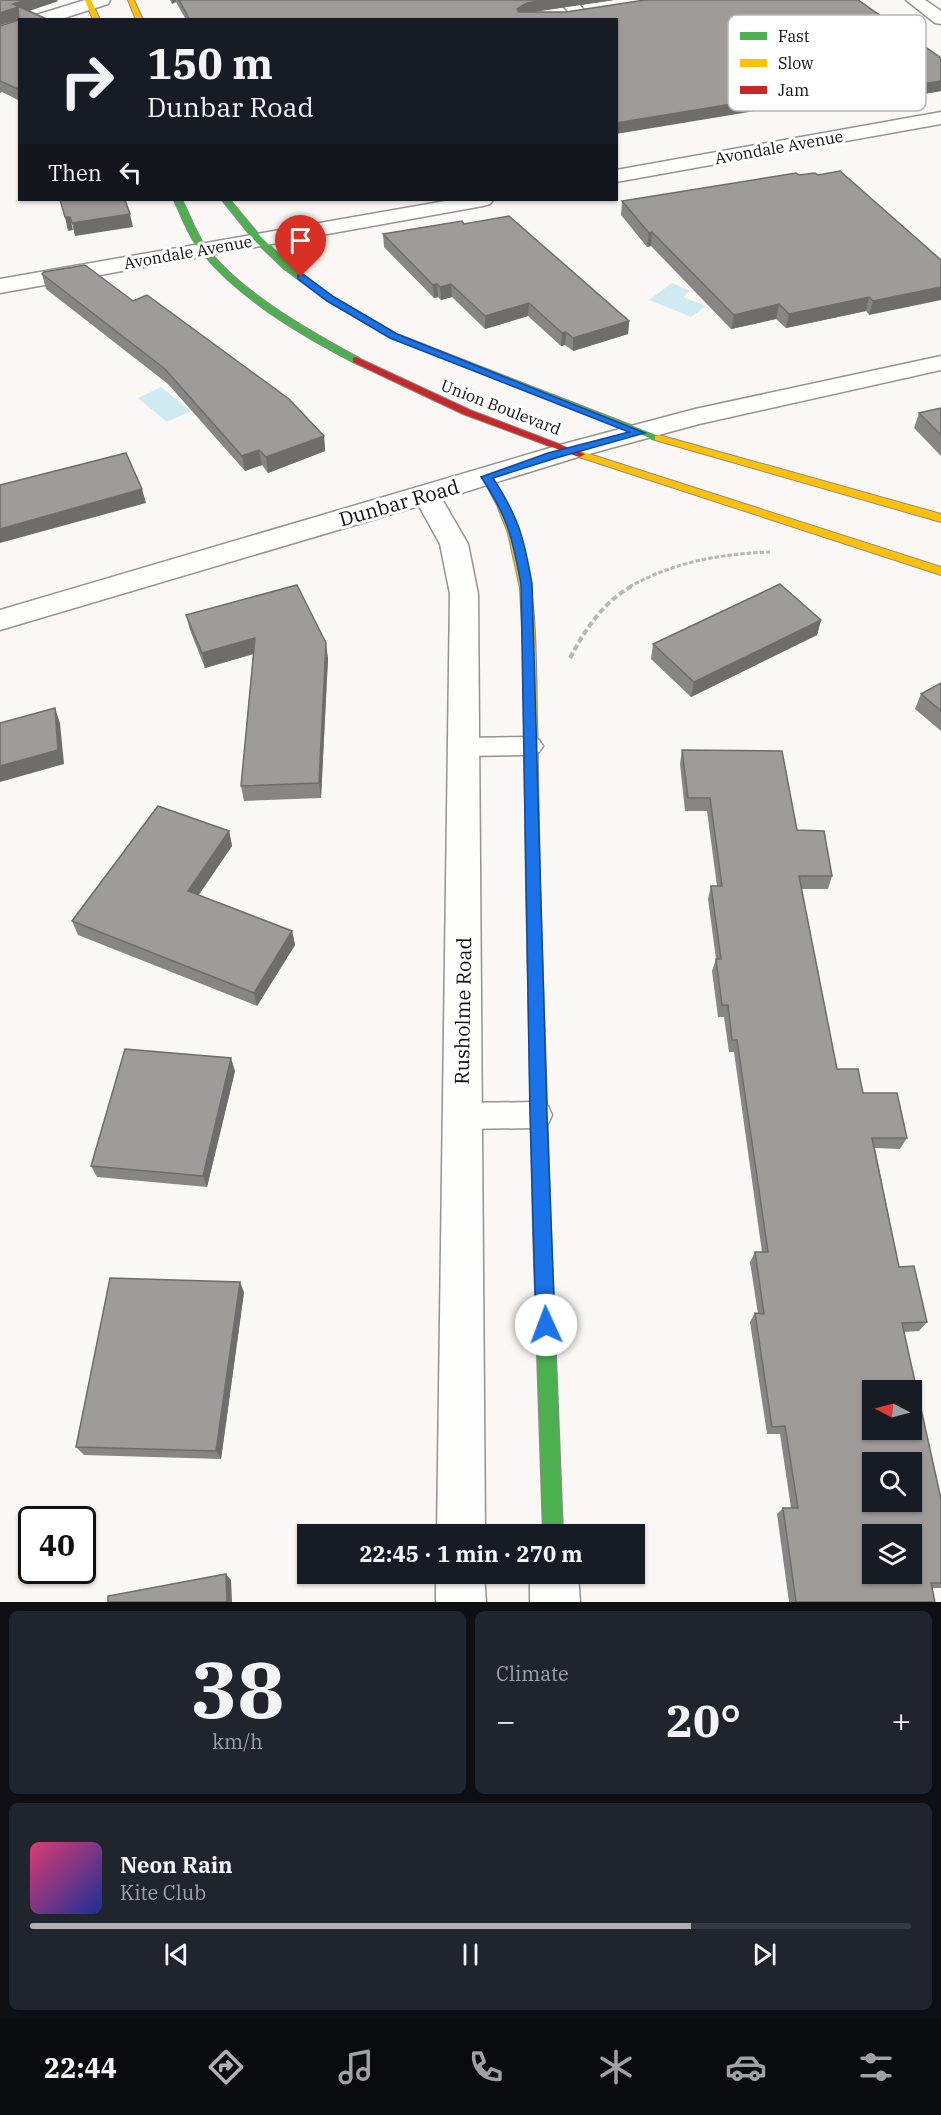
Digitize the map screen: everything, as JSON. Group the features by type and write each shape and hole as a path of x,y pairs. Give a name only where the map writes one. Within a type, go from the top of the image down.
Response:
{"street":[{"path":"130,0 139,18"},
{"path":"914,0 941,18"},
{"path":"45,18 93,1 97,18"},
{"path":"562,8 578,12 600,9"},
{"name":"Avondale Avenue","path":"618,176 941,118"},
{"name":"Union Boulevard","path":"178,201 204,249 249,292 332,348 430,398 569,451 941,571"},
{"name":"Union Boulevard","path":"227,201 258,239 286,266 330,299 394,336 640,433 941,518"},
{"name":"Avondale Avenue","path":"0,286 477,201"},
{"name":"Dunbar Road","path":"0,620 569,451 695,417 941,363"},
{"path":"487,477 505,505 517,534 526,584 538,1115 553,1524"},
{"name":"Rusholme Road","path":"426,495 454,544 464,594 461,1524"},
{"path":"460,1584 461,1602"},
{"path":"554,1584 555,1602"}],"lane":[{"path":"465,747 531,746"},
{"path":"462,1116 538,1115"}],"path":[{"path":"568,664 578,639 610,601 641,579 683,563 717,554 777,552"}],"water":[{"path":"672,283 690,291 683,297 706,306 691,317 649,300"},
{"path":"161,387 191,411 167,422 138,398"}],"building":[{"path":"0,0 25,0 13,4 44,18 19,18 18,7 0,13"},
{"path":"179,0 545,0 527,3 517,9 519,12 566,12 645,0 858,0 879,15 728,15 728,105 618,123 618,18 189,18"},
{"path":"18,20 18,89 0,81 0,26"},
{"path":"926,48 941,58 941,81 926,83"},
{"path":"840,171 941,260 941,287 873,301 869,297 789,314 779,304 734,315 652,232 649,233 622,201 796,173 818,175"},
{"path":"60,201 125,201 130,214 72,223 70,217 65,217"},
{"path":"509,216 629,321 573,338 566,332 562,333 529,303 485,316 451,284 440,287 437,284 433,285 383,234"},
{"path":"85,265 133,301 147,295 289,399 324,436 266,457 259,450 242,456 165,369 42,274"},
{"path":"941,408 941,435 919,413"},
{"path":"126,453 142,489 0,529 0,485"},
{"path":"780,584 821,620 694,682 653,644"},
{"path":"297,585 326,643 319,783 241,786 255,638 202,653 186,615"},
{"path":"941,683 941,711 921,694"},
{"path":"55,708 58,750 0,766 0,723"},
{"path":"682,750 782,751 797,830 824,831 832,876 799,876 837,1069 858,1069 863,1093 897,1093 907,1138 872,1138 899,1267 914,1266 927,1322 902,1323 915,1380 862,1380 862,1440 922,1440 922,1413 941,1499 941,1583 931,1583 935,1602 796,1602 783,1508 798,1508 785,1426 772,1427 755,1313 764,1314 755,1252 768,1252 737,1040 732,1040 728,1005 722,1005 716,959 721,959 711,886 722,886 710,798 688,798"},
{"path":"158,806 229,831 188,891 292,931 254,993 72,921"},
{"path":"125,1049 231,1058 203,1176 91,1166"},
{"path":"110,1278 240,1282 216,1451 76,1447"},
{"path":"226,1574 227,1602 108,1602 108,1596"}],"traffic: fast":[{"path":"178,201 200,244 236,281 296,325 356,360"},
{"path":"227,201 258,239 286,266 330,299 394,336 659,438"},
{"path":"542,1230 553,1524"}],"traffic: slow":[{"path":"88,0 96,18"},
{"path":"131,0 139,18"},
{"path":"659,438 941,518"},
{"path":"580,454 941,571"},
{"path":"487,477 503,505 514,533 522,560 526,588 533,884"}],"traffic: jam":[{"path":"356,360 466,412 580,454"},
{"path":"533,884 542,1230"}],"route":[{"path":"301,277 330,299 394,336 640,433 552,455 487,477 505,505 517,534 526,584 538,1115 546,1325"}]}
